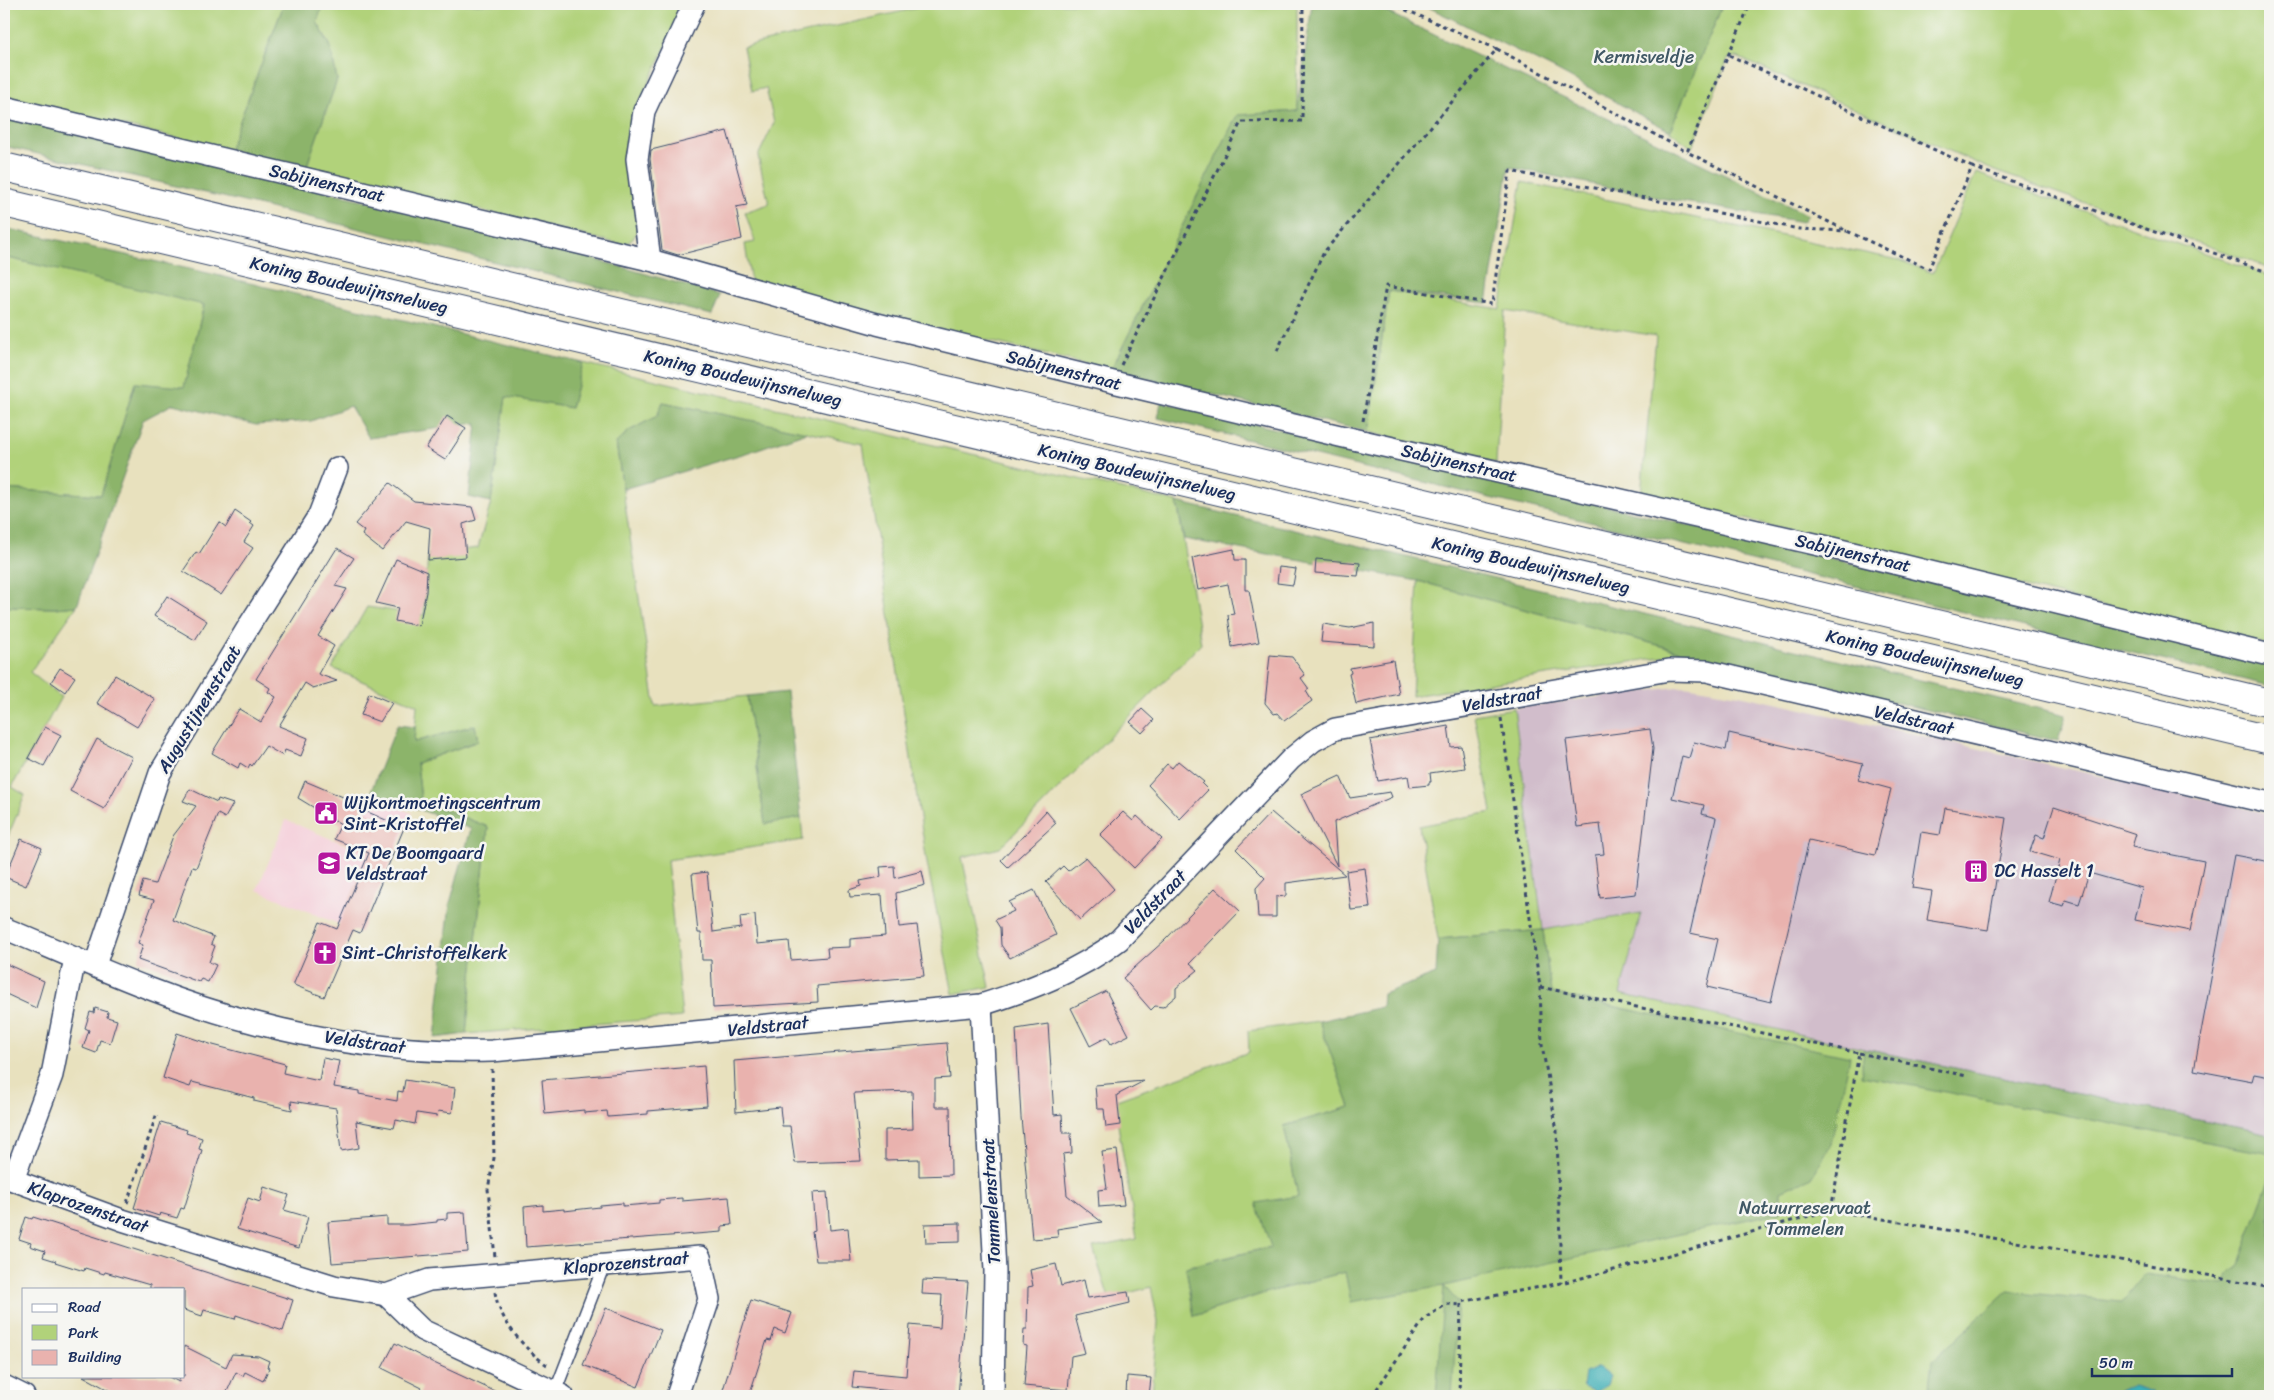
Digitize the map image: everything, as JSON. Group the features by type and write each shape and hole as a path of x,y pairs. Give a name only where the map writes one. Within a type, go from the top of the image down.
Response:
{"highway":[{"name":"Koning Boudewijnsnelweg","path":"4,167 2270,703"},
{"name":"Koning Boudewijnsnelweg","path":"4,203 2270,740"}],"street":[{"path":"650,260 637,159 644,111 694,4"},
{"name":"Sabijnenstraat","path":"4,107 650,260 877,324 1113,382 1340,436 1828,547 2270,654"},
{"name":"Augustijnenstraat","path":"95,965 160,773 250,624 319,516 337,468"},
{"name":"Veldstraat","path":"4,928 194,1004 279,1029 377,1046 447,1051 492,1051 981,1005 1009,996 1085,964 1119,940 1291,759 1313,741 1335,729 1669,670 1707,671 2270,803"},
{"name":"Klaprozenstraat","path":"75,958 52,1074 13,1180 122,1220 334,1286 386,1295 429,1280 700,1257 709,1299 677,1396"},
{"name":"Tommelenstraat","path":"981,1005 995,1271 993,1396"},
{"path":"386,1295 422,1330 560,1387"},
{"path":"4,1386 24,1396"}],"lane":[{"path":"560,1387 604,1265"}],"path":[{"path":"1113,382 1241,122 1302,121 1303,4"},
{"path":"1392,4 1497,50 1687,152 1846,231 1929,268 1972,167"},
{"path":"1687,152 1750,4"},
{"path":"1277,351 1324,252 1497,50"},
{"path":"1728,55 1972,167 2270,273"},
{"path":"1362,430 1386,286 1492,304 1510,171 1799,229 1846,231"},
{"path":"1498,700 1540,987 1542,1045 1557,1131 1561,1283"},
{"path":"1540,987 1967,1076"},
{"path":"492,1051 494,1158 488,1189 497,1303 502,1315 560,1387"},
{"path":"1831,1210 1859,1053"},
{"path":"122,1220 157,1113"},
{"path":"1459,1396 1462,1302 1561,1283 1831,1210 2224,1278 2270,1288"},
{"path":"1372,1396 1425,1318 1447,1304 1462,1305"}],"shaded area":[{"path":"1685,686 1739,695 2270,814 2270,1134 1864,1049 1620,994 1543,930 1514,708"},
{"name":"KT De Boomgaard Veldstraat","path":"369,797 412,813 360,933 257,890 286,820 348,846"}],"green space":[{"path":"4,4 284,4 229,150 4,98"},
{"path":"284,4 323,4 317,22 330,45 337,80 306,168 229,150"},
{"path":"323,4 686,4 631,121 629,152 638,230 633,239 624,245 306,168 337,80 330,45 317,22"},
{"path":"935,4 1297,4 1297,111 1237,116 1111,370 753,284 750,277 745,244 755,242 745,212 769,204 758,156 774,123 766,88 752,91 743,47"},
{"path":"1312,4 1370,4 1808,215 1803,222 1660,198 1509,167 1487,303 1389,291 1368,432 1111,370 1237,115 1297,111"},
{"name":"Kermisveldje","path":"1422,4 1723,4 1670,131 1554,69"},
{"path":"1723,4 2270,4 2270,268 1995,171 1737,57 1728,59 1692,148 1670,131"},
{"path":"4,113 527,240 720,295 712,315 356,228 4,146"},
{"path":"1976,173 2270,276 2270,646 1641,494 1656,336 1505,311 1496,463 1368,432 1389,291 1500,309 1522,182 1899,260 1933,273"},
{"path":"4,228 212,274 583,363 571,408 506,397 491,502 469,497 477,423 369,438 350,406 311,421 256,425 173,404 143,420 77,606 55,608 4,607 4,489 101,495 135,383 184,387 204,305 4,257"},
{"path":"4,257 204,304 184,388 135,383 101,495 4,489"},
{"path":"583,363 1177,502 1201,644 1000,848 962,857 990,987 953,994 927,863 863,444 663,402 657,416 629,431 616,443 655,706 747,696 765,824 801,818 803,840 667,860 682,1017 466,1034 488,827 421,800 417,763 478,741 475,725 414,742 417,705 332,668 367,607 424,615 428,554 478,548 491,502 506,396 571,408"},
{"path":"663,402 807,432 746,453 623,489 616,443 629,431 657,416"},
{"path":"1161,402 2270,661 2270,686 1158,418"},
{"path":"1177,502 2066,715 2058,741 1688,653 1418,581 1184,539"},
{"path":"1418,581 1688,653 1412,696"},
{"path":"77,606 30,672 61,697 12,787 25,795 4,846 4,607 55,608"},
{"path":"787,692 801,818 765,824 747,696"},
{"path":"1514,708 1543,930 1438,939 1419,826 1492,812 1474,715"},
{"path":"397,725 415,727 414,742 475,725 478,741 417,763 421,800 488,827 466,1034 435,1038 450,903 471,829 371,791"},
{"name":"Natuurreservaat Tommelen","path":"1641,913 1620,994 1864,1049 2270,1134 2270,1396 1152,1396 1158,1322 1151,1287 1109,1298 1093,1248 1137,1239 1114,1101 1249,1052 1248,1031 1319,1021 1350,1107 1284,1126 1298,1196 1271,1247 1186,1267 1194,1316 1265,1293 1345,1272 1352,1302 1640,1012 1551,993 1543,930"},
{"path":"1543,930 1551,993 1850,1057 1831,1144 1812,1177 1781,1191 1781,1212 1444,1286 1351,1302 1345,1272 1265,1293 1194,1316 1186,1267 1271,1247 1256,1203 1298,1196 1284,1126 1350,1107 1319,1021 1382,1007 1383,994 1436,974 1438,939"},
{"path":"1864,1049 2270,1134 2270,1154 1861,1076"},
{"path":"2270,1180 2270,1396 1928,1396 1932,1361 2008,1291 2122,1302 2145,1274 2224,1285 2229,1272 2238,1266"},
{"path":"1444,1286 1458,1302 1452,1396 1436,1396"}],"water":[{"path":"1598,1367 1610,1376 1607,1385 1595,1392 1583,1387 1585,1373"},
{"path":"2134,1385 2153,1391 2154,1396 2119,1396 2119,1392"}],"building":[{"path":"727,131 747,205 736,207 742,239 678,255 662,250 650,159 651,150"},
{"path":"447,416 466,428 445,460 426,448"},
{"path":"390,483 414,501 472,507 476,520 463,524 466,557 428,560 430,528 406,521 382,551 362,535 364,531 355,524"},
{"path":"235,511 254,526 244,542 253,548 221,595 183,571 196,552 199,554 219,522 226,527"},
{"path":"337,548 354,558 335,586 347,589 318,636 334,646 318,674 337,681 313,688 305,683 279,726 308,738 301,756 285,750 283,756 266,746 252,766 250,764 248,768 240,763 238,768 212,753 239,709 261,722 276,697 268,692 270,688 256,679"},
{"path":"1234,549 1235,560 1245,560 1245,590 1249,590 1259,642 1232,647 1228,615 1234,614 1228,584 1198,590 1192,558"},
{"path":"396,559 427,572 426,592 419,626 395,621 398,608 376,603"},
{"path":"1316,559 1360,563 1358,576 1315,573"},
{"path":"1279,567 1296,569 1293,585 1277,583"},
{"path":"167,596 207,621 195,640 154,616"},
{"path":"1374,623 1374,646 1321,642 1323,624 1350,628"},
{"path":"1270,655 1292,657 1305,675 1301,678 1309,689 1306,691 1312,701 1284,721 1277,713 1274,714 1265,703"},
{"path":"1393,660 1399,694 1356,704 1349,674 1351,673 1350,668"},
{"path":"60,668 75,677 65,692 51,682"},
{"path":"115,675 155,699 137,727 97,703"},
{"path":"369,693 392,703 380,722 361,715"},
{"path":"1142,709 1154,720 1142,733 1130,722"},
{"path":"1448,726 1451,747 1461,746 1465,768 1430,773 1431,782 1429,782 1429,785 1410,787 1408,776 1378,781 1370,740"},
{"path":"45,727 61,735 44,766 28,758"},
{"path":"1650,729 1653,749 1636,894 1600,898 1595,855 1604,854 1600,824 1577,827 1566,740"},
{"path":"1729,733 1863,764 1858,780 1891,789 1875,855 1809,840 1771,1002 1707,987 1718,939 1690,933 1716,818 1702,814 1704,805 1672,798 1682,756 1689,758 1694,742 1726,750"},
{"path":"97,739 132,757 104,809 70,791"},
{"path":"1178,761 1204,782 1202,784 1208,790 1180,819 1148,785 1167,764 1172,768"},
{"path":"1340,776 1350,798 1390,792 1392,797 1334,822 1337,866 1301,794"},
{"path":"305,781 362,805 361,809 404,828 360,933 353,930 324,997 294,985 294,983 320,922 337,929 369,853 334,839 341,824 298,798"},
{"path":"190,789 217,802 218,799 233,804 225,818 218,814 196,868 192,867 173,920 214,937 211,944 215,946 209,962 216,965 208,982 201,979 199,982 138,960 143,945 138,943 154,900 139,896 143,881 155,884 173,836 196,806 183,801"},
{"path":"2054,807 2136,834 2132,847 2204,861 2190,931 2135,920 2142,888 2089,873 2079,904 2066,900 2064,906 2049,902 2060,860 2030,851 2036,835 2044,838"},
{"path":"1945,808 2006,818 1988,930 1927,920 1932,891 1912,888 1921,832 1940,835"},
{"path":"1046,811 1056,823 1008,867 1001,860"},
{"path":"1123,812 1133,821 1137,816 1162,839 1134,868 1100,835"},
{"path":"1271,812 1345,875 1286,883 1286,896 1276,897 1276,917 1258,917 1256,888 1265,878 1236,849"},
{"path":"21,839 42,848 26,886 5,877"},
{"path":"2234,855 2270,862 2270,1077 2254,1074 2252,1081 2194,1070"},
{"path":"1086,857 1114,889 1080,920 1046,882 1063,866 1068,871"},
{"path":"894,866 895,878 922,871 925,885 896,893 899,927 917,925 924,976 817,986 818,1002 713,1008 711,960 702,960 701,933 698,933 692,874 707,872 713,932 741,928 740,917 755,915 757,944 789,941 791,960 828,957 827,948 850,947 850,939 885,936 882,895 850,897 849,890 861,886 860,881 881,877 880,867"},
{"path":"1365,868 1370,908 1351,910 1346,871"},
{"path":"1215,888 1240,911 1190,963 1198,970 1176,988 1176,996 1163,1007 1155,1006 1151,1010 1123,978 1165,940"},
{"path":"1034,890 1056,935 1010,958 1001,945 1000,928 995,920 1014,911 1009,902"},
{"path":"4,963 44,981 36,1008 4,993"},
{"path":"1106,991 1129,1035 1111,1044 1107,1037 1090,1046 1071,1008"},
{"path":"95,1008 108,1012 107,1017 117,1020 110,1043 100,1040 96,1053 83,1048 89,1030 85,1028 90,1012 94,1013"},
{"path":"1048,1024 1054,1115 1062,1114 1063,1133 1071,1133 1072,1153 1063,1154 1067,1195 1102,1222 1057,1229 1058,1237 1032,1239 1021,1117 1016,1029"},
{"path":"177,1033 213,1045 285,1064 283,1073 319,1081 323,1058 339,1061 334,1087 359,1091 359,1094 397,1101 398,1091 403,1092 405,1080 455,1088 452,1113 438,1111 437,1116 417,1113 415,1124 396,1120 394,1128 356,1121 359,1148 341,1151 336,1108 291,1101 292,1110 254,1101 254,1098 192,1082 190,1087 163,1078"},
{"path":"947,1043 950,1078 935,1079 935,1107 950,1107 951,1175 919,1176 919,1159 885,1160 885,1130 913,1129 912,1091 854,1093 861,1161 795,1163 790,1126 782,1126 780,1107 736,1112 734,1061"},
{"path":"704,1066 707,1106 648,1111 648,1114 608,1117 607,1111 584,1113 584,1110 545,1114 542,1080"},
{"path":"1144,1081 1117,1095 1120,1125 1106,1127 1104,1109 1097,1109 1095,1085"},
{"path":"161,1122 187,1130 186,1133 202,1138 199,1149 202,1150 184,1209 181,1208 177,1218 160,1213 159,1216 134,1208"},
{"path":"1117,1150 1124,1205 1099,1207 1098,1190 1107,1189 1102,1152"},
{"path":"264,1187 289,1195 284,1210 308,1217 299,1248 237,1229 248,1198 260,1202"},
{"path":"827,1192 830,1230 848,1228 851,1261 816,1261 812,1232 815,1231 812,1193"},
{"path":"729,1197 732,1225 722,1226 722,1232 526,1247 524,1207 543,1205 543,1211 564,1209 564,1211 623,1203 623,1206 659,1203 659,1200 682,1198 682,1201"},
{"path":"465,1212 468,1252 332,1263 328,1222 387,1217 387,1225 407,1225 437,1222 437,1220 447,1219 447,1213"},
{"path":"26,1217 32,1219 33,1217 293,1300 283,1331 236,1315 235,1319 204,1310 202,1316 185,1310 185,1288 150,1288 150,1285 105,1272 104,1274 85,1268 84,1271 43,1257 45,1251 30,1246 31,1243 19,1239"},
{"path":"960,1223 960,1242 926,1243 925,1224"},
{"path":"1056,1264 1061,1286 1084,1280 1088,1298 1128,1292 1130,1303 1075,1316 1085,1353 1071,1356 1068,1390 1024,1386 1027,1346 1023,1345 1024,1329 1027,1329 1028,1287 1033,1286 1030,1270"},
{"path":"923,1280 968,1282 958,1396 912,1396 913,1393 852,1387 854,1371 906,1376 910,1325 940,1328 942,1295 922,1294"},
{"path":"751,1300 792,1313 785,1333 775,1329 771,1341 767,1340 749,1396 721,1396"},
{"path":"606,1308 661,1330 638,1387 583,1365"},
{"path":"395,1343 505,1396 419,1396 422,1388 382,1368"},
{"path":"185,1346 226,1367 232,1354 258,1356 269,1361 267,1367 269,1368 263,1381 245,1372 243,1376 236,1372 225,1396 109,1396 112,1392 87,1378 171,1378 179,1382 180,1378 185,1378"},
{"path":"1127,1376 1151,1378 1149,1396 1126,1395"}],"place":[{"name":"Wijkontmoetingscentrum Sint-Kristoffel","path":"326,813"},
{"name":"KT De Boomgaard Veldstraat","path":"329,863"},
{"name":"DC Hasselt 1","path":"1976,871"},
{"name":"Sint-Christoffelkerk","path":"325,953"}]}
